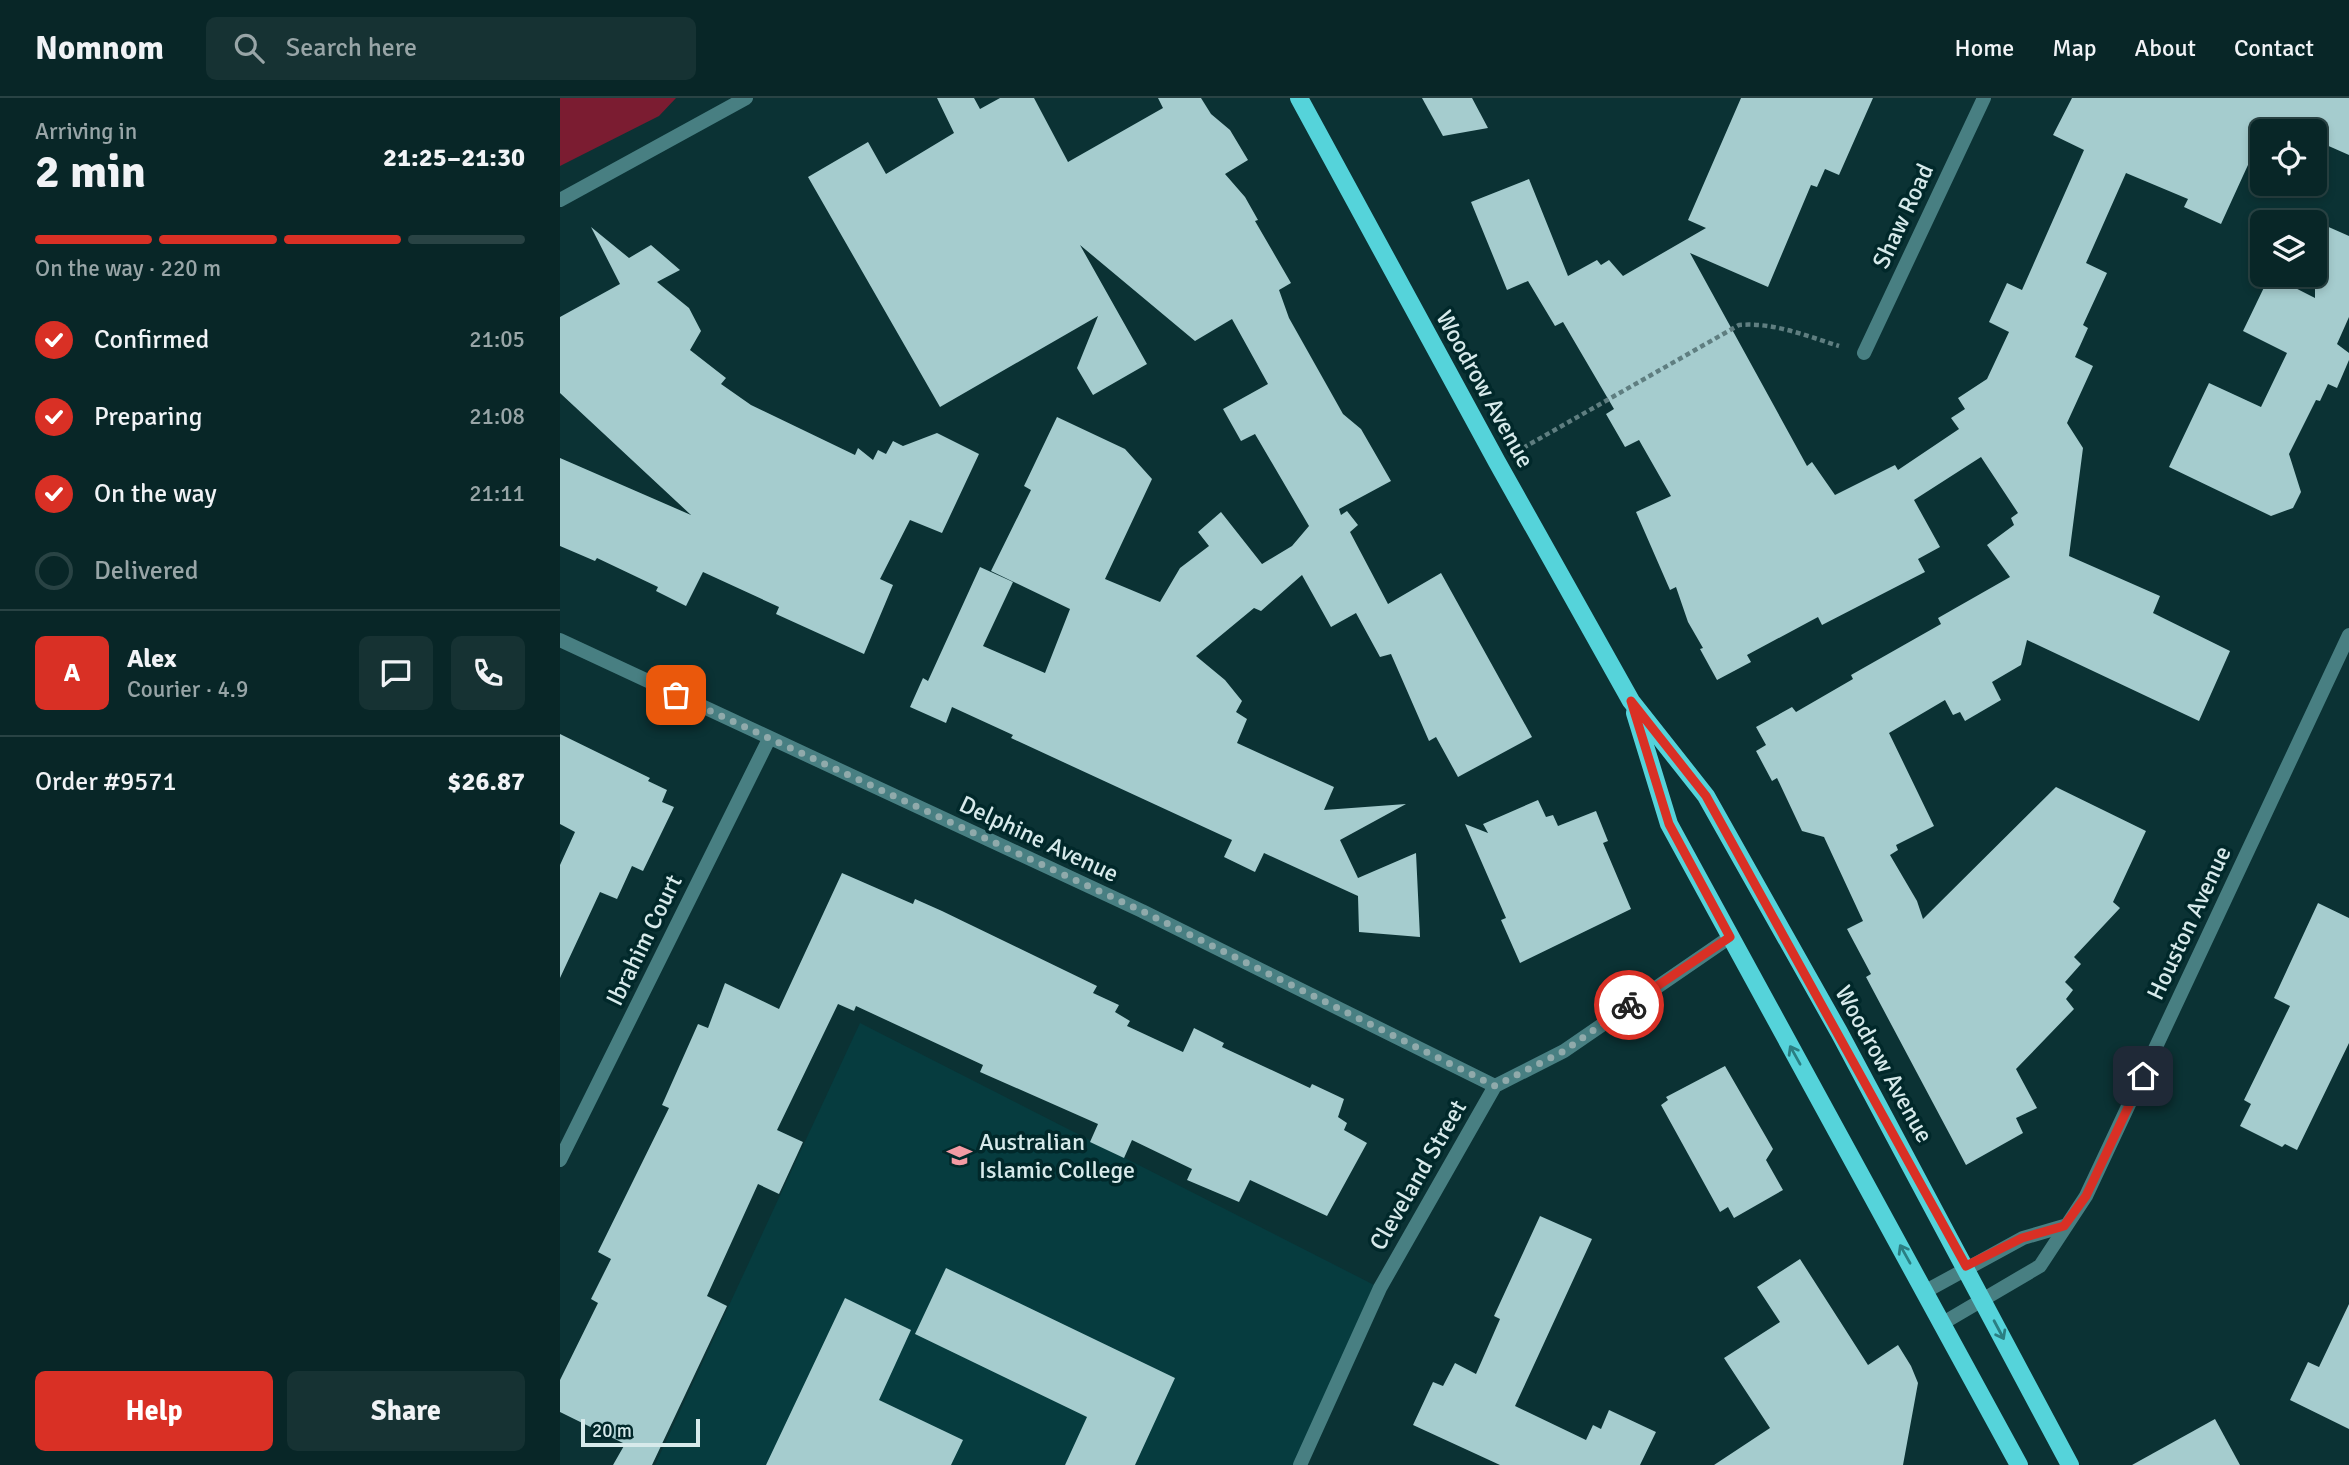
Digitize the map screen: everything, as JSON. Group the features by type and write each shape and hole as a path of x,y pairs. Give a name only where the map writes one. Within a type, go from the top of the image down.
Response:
{"main road":[{"name":"Woodrow Avenue","path":"1299,98 1497,463 1631,701 1706,796 1966,1266 2070,1465"},
{"name":"Woodrow Avenue","path":"1631,701 1669,824 2019,1465"}],"street":[{"path":"560,200 729,102 746,98"},
{"name":"Shaw Road","path":"1864,353 1984,98"},
{"name":"Houston Avenue","path":"1943,1323 2040,1266 2086,1196 2349,635"},
{"name":"Delphine Avenue","path":"560,640 1142,911 1495,1086"},
{"name":"Ibrahim Court","path":"560,1160 769,739"},
{"name":"Cleveland Street","path":"1300,1465 1380,1288 1495,1086 1564,1051 1730,937"},
{"path":"1926,1291 1966,1266 2022,1238 2064,1226"}],"path":[{"path":"1497,463 1739,325 1777,327 1864,353"}],"shaded area":[{"path":"560,98 676,98 659,116 560,166"},
{"name":"Australian Islamic College","path":"860,1023 1380,1288 1300,1465 655,1465"}],"building":[{"path":"937,98 974,98 980,109 1000,98 1034,98 1068,162 1163,108 1158,98 1201,98 1211,114 1230,130 1248,160 1225,174 1245,197 1258,220 1255,221 1291,283 1279,290 1289,318 1343,414 1361,429 1391,481 1339,509 1341,515 1347,511 1358,525 1350,532 1388,604 1441,573 1532,737 1458,777 1436,737 1429,741 1391,654 1380,657 1356,613 1331,627 1302,575 1261,611 1254,608 1196,656 1225,680 1242,701 1236,712 1247,719 1237,743 1334,787 1324,810 1406,804 1340,840 1358,878 1416,853 1420,937 1359,932 1358,896 1264,853 1255,872 1224,857 1232,840 1011,738 1013,735 952,707 946,723 910,707 923,678 928,681 980,567 1013,582 983,646 1045,673 1070,609 991,571 1031,490 1024,486 1057,417 1125,449 1152,479 1105,579 1160,602 1180,568 1209,546 1198,532 1221,512 1262,564 1292,546 1309,526 1255,434 1241,441 1223,409 1268,384 1232,319 1195,341 1080,245 1147,364 1093,395 1077,368 1098,316 940,407 808,177 868,142 886,174 954,133"},
{"path":"1422,98 1472,98 1488,128 1443,136"},
{"path":"1741,98 1873,98 1839,175 1825,169 1817,187 1811,185 1768,287 1690,253 1807,466 1812,462 1835,495 1895,465 1898,470 1959,429 1951,418 1965,409 1958,398 1987,379 2009,332 1989,322 2007,283 2022,290 2084,150 2053,135 2072,98 2349,98 2349,155 2327,145 2327,119 2250,119 2250,161 2221,224 2184,207 2188,199 2126,173 2086,263 2107,273 2083,325 2088,328 2075,357 2093,366 2067,423 2083,448 2069,556 2160,596 2153,613 2230,651 2199,721 2027,640 2021,665 1992,682 2001,700 1965,721 1960,712 1953,715 1945,700 1889,733 1934,826 1896,845 1898,850 1890,855 1917,901 1923,919 2056,787 2146,831 2113,902 2120,908 2074,957 2081,964 2065,982 2073,990 2066,999 2074,1009 2016,1069 2037,1108 2016,1118 2023,1133 1966,1165 1866,977 1871,974 1847,929 1863,921 1824,837 1802,831 1777,778 1772,781 1756,751 1766,745 1756,727 1792,707 1796,712 1853,679 1851,675 1941,624 1938,618 2010,577 1987,545 2014,525 2011,518 2018,513 1981,457 1914,500 1940,547 1918,559 1925,572 1822,625 1818,617 1747,655 1751,662 1717,680 1688,622 1676,587 1670,590 1636,512 1671,496 1639,440 1625,447 1606,414 1614,409 1563,322 1555,326 1528,281 1507,290 1471,202 1529,179 1568,276 1597,260 1601,265 1609,260 1623,276 1706,228 1688,220"},
{"path":"2327,226 2349,236 2349,317 2337,344 2349,353 2349,360 2337,388 2328,384 2320,401 2316,400 2289,454 2301,492 2293,508 2271,516 2169,467 2209,383 2261,407 2287,353 2243,331 2264,287 2293,287 2315,298 2315,287 2327,287"},
{"path":"591,227 629,258 651,245 680,270 657,282 689,308 701,331 690,350 726,378 721,384 751,405 855,455 858,448 873,460 878,450 886,454 893,441 903,446 937,433 979,454 942,533 910,520 880,579 893,585 864,654 776,614 779,607 703,572 686,606 656,591 658,587 597,558 595,561 560,546 560,458 691,515 560,393 560,317 620,284"},
{"path":"560,734 650,778 648,781 667,790 662,802 674,807 643,871 632,866 617,899 600,892 560,978 560,865 575,832 560,824"},
{"path":"1538,800 1546,817 1553,815 1558,826 1596,811 1608,841 1603,843 1631,909 1520,963 1501,920 1506,918 1465,824 1488,833 1483,824"},
{"path":"842,873 913,904 915,899 1097,986 1093,993 1119,1005 1115,1012 1130,1021 1127,1026 1183,1052 1194,1028 1224,1043 1222,1047 1310,1088 1312,1084 1344,1099 1338,1117 1347,1123 1344,1130 1367,1143 1327,1216 1250,1180 1239,1202 1187,1180 1192,1169 1132,1140 1124,1158 1090,1142 1098,1124 980,1072 983,1065 856,1006 854,1011 838,1004 777,1130 803,1142 779,1194 758,1184 707,1296 727,1306 652,1465 613,1465 625,1444 560,1412 560,1380 598,1303 591,1299 611,1259 598,1252 669,1108 662,1105 698,1024 708,1028 725,983 779,1009"},
{"path":"2318,903 2349,918 2349,1043 2297,1150 2285,1144 2282,1147 2240,1126 2251,1104 2244,1100 2290,1006 2274,998"},
{"path":"1725,1066 1773,1149 1766,1160 1783,1190 1734,1218 1728,1207 1720,1212 1661,1105 1668,1100 1666,1097"},
{"path":"1540,1216 1592,1239 1515,1406 1586,1440 1593,1425 1601,1429 1609,1410 1656,1432 1640,1465 1500,1465 1413,1425 1433,1382 1443,1386 1455,1363 1476,1374 1500,1319 1494,1316"},
{"path":"1800,1259 1868,1365 1898,1345 1911,1366 1918,1383 1903,1465 1714,1465 1770,1428 1724,1358 1780,1322 1757,1287"},
{"path":"946,1268 1175,1378 1135,1465 1065,1465 1087,1417 915,1334"},
{"path":"845,1298 911,1330 879,1400 963,1440 951,1465 766,1465"},
{"path":"2349,1304 2349,1429 2290,1400 2308,1362 2319,1367"},
{"path":"2215,1419 2240,1465 2132,1465"}],"way so far":[{"path":"676,695 1142,911 1495,1086 1564,1051 1629,1005"}],"place":[{"name":"Australian Islamic College","path":"959,1156"}],"route":[{"path":"1629,1005 1730,937 1669,824 1631,701 1706,796 1839,1032 1966,1266 2022,1238 2064,1226 2086,1196 2143,1076"}]}
